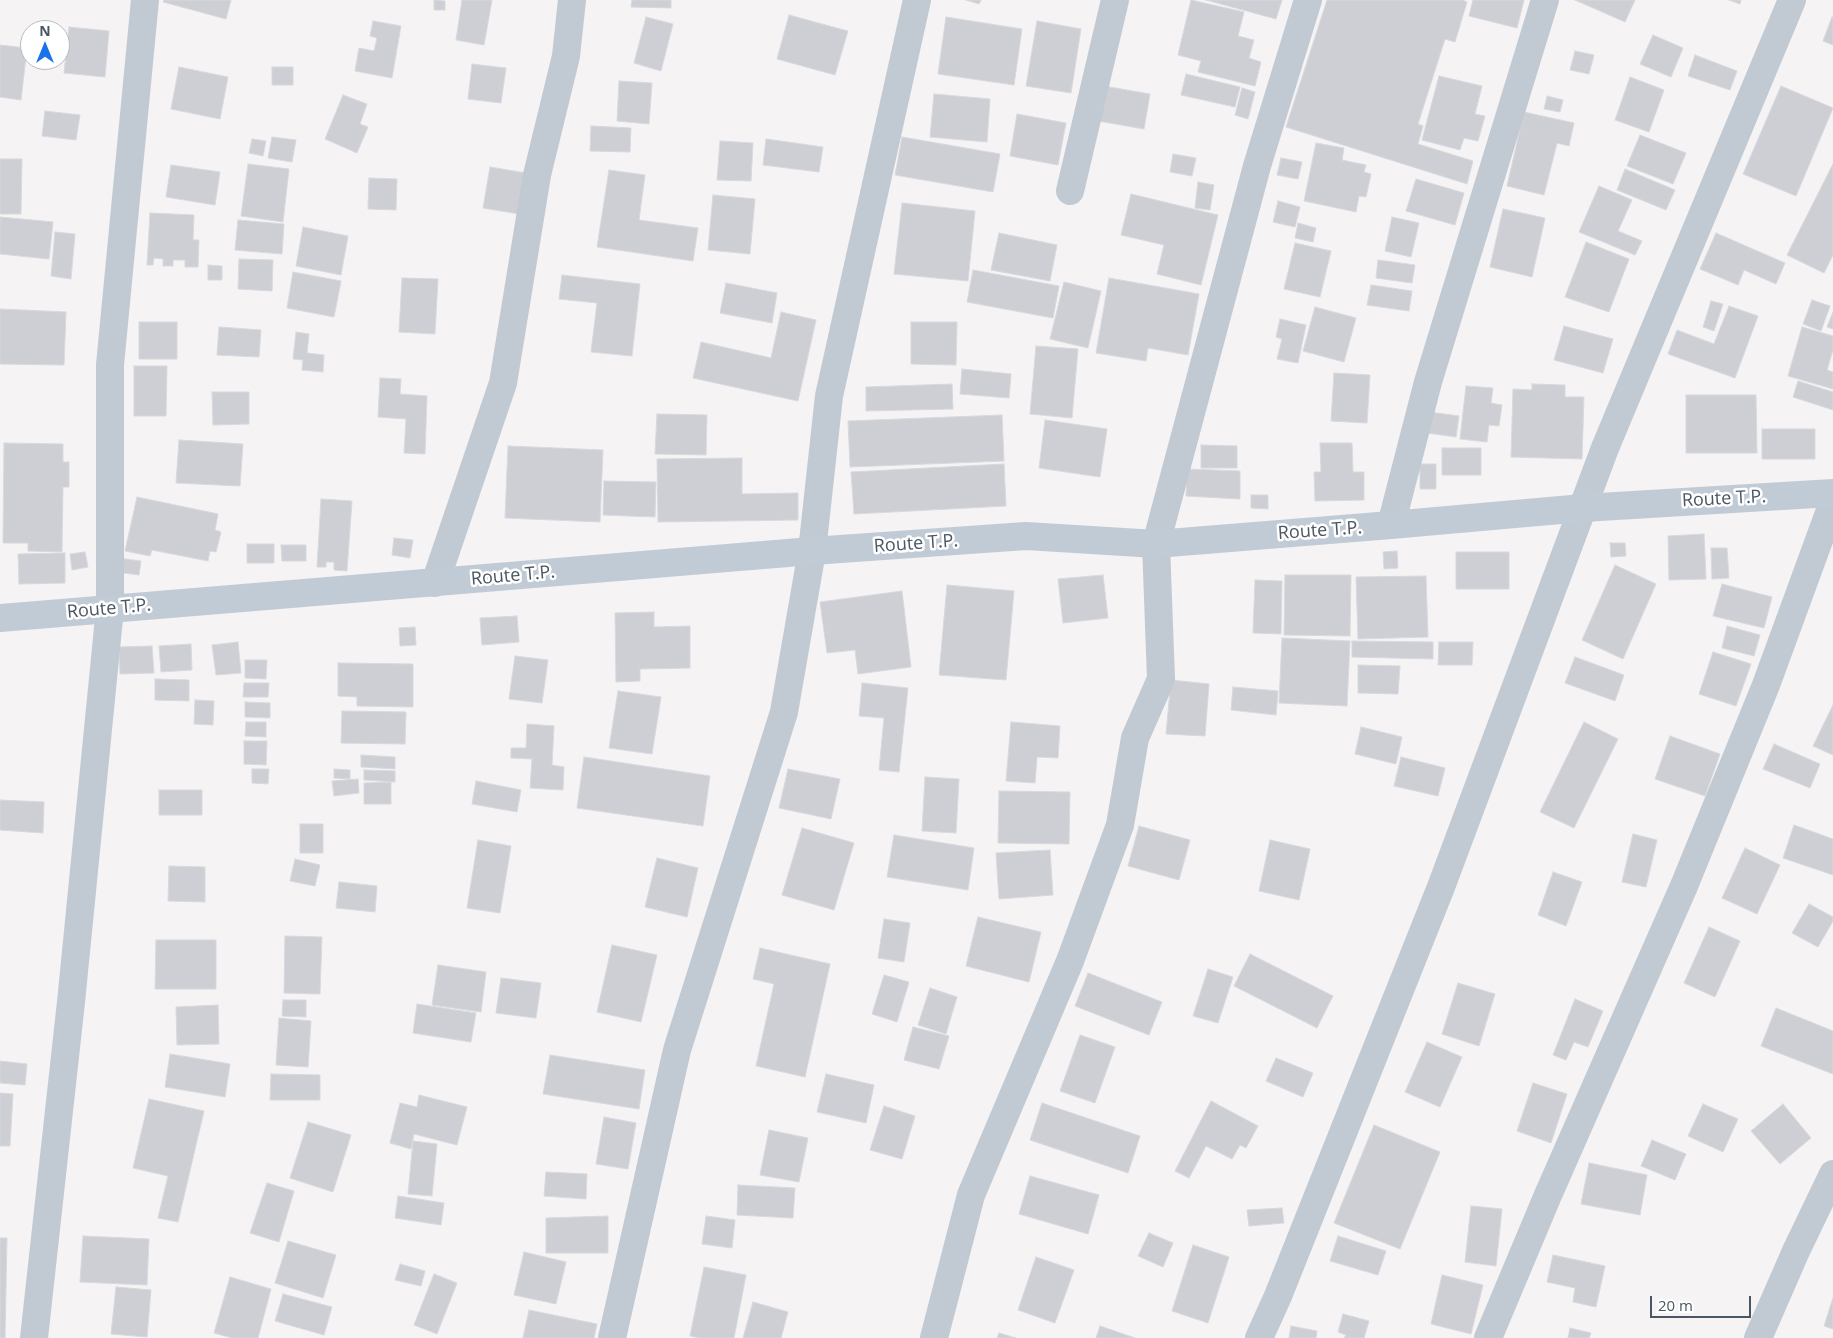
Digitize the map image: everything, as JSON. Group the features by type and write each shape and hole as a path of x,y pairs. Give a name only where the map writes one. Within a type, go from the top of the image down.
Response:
{"street":[{"path":"34,1338 71,1002 110,608 110,365 146,0"},
{"path":"435,583 503,383 537,175 566,56 572,0"},
{"path":"612,1338 677,1050 784,712 812,551 829,396 918,0"},
{"path":"1070,191 1115,0"},
{"path":"934,1338 972,1195 1070,961 1120,825 1135,738 1161,679 1156,544 1257,166 1308,0"},
{"path":"1391,526 1428,382 1545,0"},
{"path":"1259,1338 1278,1296 1441,888 1605,448 1792,0"},
{"name":"Route T.P.","path":"0,618 812,551 1026,536 1156,544 1391,526 1583,508 1833,493"},
{"path":"1488,1338 1548,1195 1684,886 1766,686 1833,502"},
{"path":"1758,1338 1796,1251 1833,1174"}],"building":[{"path":"164,0 231,0 226,19 163,2"},
{"path":"434,0 445,1 445,10 434,10"},
{"path":"462,0 492,0 484,45 456,40"},
{"path":"632,0 671,0 671,8 631,7"},
{"path":"966,0 981,0 979,4"},
{"path":"1191,0 1244,12 1238,36 1254,40 1249,58 1261,62 1255,86 1198,72 1201,61 1178,55"},
{"path":"1206,0 1282,0 1276,19"},
{"path":"1327,0 1462,0 1467,2 1455,42 1445,39 1418,124 1423,126 1418,144 1473,161 1467,184 1286,127"},
{"path":"1473,0 1524,0 1517,28 1469,16"},
{"path":"1575,0 1635,0 1625,22"},
{"path":"1729,0 1741,0 1740,4"},
{"path":"789,15 848,31 835,75 777,59"},
{"path":"646,17 673,24 661,71 634,63"},
{"path":"946,17 1022,29 1014,85 938,74"},
{"path":"1833,17 1833,45 1823,41"},
{"path":"373,21 401,26 392,78 355,71 359,48 374,51 377,38 370,36"},
{"path":"1037,21 1081,29 1071,93 1026,86"},
{"path":"70,27 109,31 105,77 64,73 64,70 70,70"},
{"path":"1653,35 1683,48 1671,77 1640,64"},
{"path":"0,45 20,47 20,70 24,70 21,100 0,97"},
{"path":"1575,51 1594,55 1589,74 1570,70"},
{"path":"1695,55 1737,71 1730,90 1688,76"},
{"path":"472,64 506,68 501,103 468,99"},
{"path":"179,67 228,77 220,119 171,109"},
{"path":"272,67 293,67 293,85 272,85"},
{"path":"1186,74 1240,87 1235,107 1181,95"},
{"path":"1439,76 1482,86 1475,114 1485,116 1478,141 1464,138 1460,150 1422,140"},
{"path":"1630,77 1664,90 1649,132 1615,120"},
{"path":"619,81 652,83 649,124 617,121"},
{"path":"1104,86 1150,94 1144,129 1098,121"},
{"path":"1781,86 1833,108 1796,196 1743,174"},
{"path":"1242,88 1255,92 1248,119 1235,115"},
{"path":"934,94 990,99 987,142 930,137"},
{"path":"343,95 367,104 360,124 368,127 357,153 325,139"},
{"path":"1547,96 1563,100 1560,112 1544,109"},
{"path":"45,111 80,115 76,140 42,136"},
{"path":"1524,112 1574,123 1569,146 1557,143 1544,195 1507,186"},
{"path":"1017,114 1066,123 1058,165 1010,156"},
{"path":"591,126 631,128 630,152 590,151"},
{"path":"1640,135 1686,153 1673,184 1627,166"},
{"path":"272,137 296,140 292,162 268,158"},
{"path":"902,137 1000,154 993,192 895,175"},
{"path":"252,139 266,141 263,156 249,153"},
{"path":"766,139 823,147 819,172 763,165"},
{"path":"720,141 753,143 751,181 717,180"},
{"path":"1316,143 1344,148 1342,160 1366,165 1364,172 1371,174 1366,197 1359,196 1356,212 1304,201"},
{"path":"1173,154 1196,158 1192,176 1170,172"},
{"path":"1281,158 1302,162 1298,179 1277,175"},
{"path":"0,159 22,159 21,214 0,214"},
{"path":"248,164 289,169 283,222 241,216"},
{"path":"1833,164 1833,255 1824,273 1787,255"},
{"path":"171,165 220,172 215,205 166,197"},
{"path":"490,167 526,173 519,214 483,208"},
{"path":"1625,169 1675,190 1666,210 1617,190"},
{"path":"609,170 645,175 639,220 698,228 693,261 597,247"},
{"path":"369,178 397,179 396,210 368,209"},
{"path":"1416,179 1464,193 1455,225 1406,211"},
{"path":"1198,182 1214,185 1210,210 1195,208"},
{"path":"1599,186 1632,200 1618,231 1642,241 1635,255 1579,232"},
{"path":"1131,194 1218,215 1201,285 1157,274 1164,245 1121,235"},
{"path":"713,195 755,199 750,254 708,250"},
{"path":"1278,201 1300,207 1295,227 1273,222"},
{"path":"902,203 975,211 968,281 894,274"},
{"path":"1503,209 1545,218 1532,277 1490,267"},
{"path":"150,213 194,215 193,240 199,240 198,267 185,267 185,260 173,260 173,266 163,266 163,259 154,258 153,265 147,265"},
{"path":"0,217 53,222 49,259 0,254"},
{"path":"1392,217 1419,223 1411,257 1385,251"},
{"path":"238,220 284,224 282,254 235,250"},
{"path":"1298,223 1316,228 1313,242 1295,238"},
{"path":"303,227 348,236 341,275 296,266"},
{"path":"55,232 75,234 71,279 51,276"},
{"path":"999,233 1057,245 1050,281 991,270"},
{"path":"1716,233 1785,263 1776,284 1744,270 1738,285 1700,269"},
{"path":"1586,242 1629,259 1609,312 1565,297"},
{"path":"1295,243 1331,251 1320,297 1284,289"},
{"path":"239,259 273,260 272,291 238,289"},
{"path":"1378,260 1415,265 1412,283 1376,278"},
{"path":"208,265 222,266 222,280 208,280"},
{"path":"973,270 1059,286 1053,318 967,302"},
{"path":"293,272 341,281 334,317 287,308"},
{"path":"562,275 640,284 632,356 591,352 597,303 559,299"},
{"path":"402,278 438,279 435,334 399,332"},
{"path":"1109,278 1199,294 1188,355 1148,348 1146,361 1096,353"},
{"path":"1064,282 1101,291 1088,348 1050,339"},
{"path":"726,283 777,293 772,323 720,313"},
{"path":"1371,285 1412,291 1409,311 1367,305"},
{"path":"1812,300 1830,306 1821,331 1803,324"},
{"path":"1711,301 1723,304 1714,331 1703,327"},
{"path":"1729,306 1758,316 1735,378 1668,354 1677,330 1714,344"},
{"path":"1315,307 1356,318 1344,362 1303,351"},
{"path":"0,309 66,312 64,365 0,364"},
{"path":"781,312 816,320 798,401 693,378 701,342 771,358"},
{"path":"1833,312 1833,329 1827,327"},
{"path":"1280,319 1306,325 1298,363 1277,359 1282,339 1276,337"},
{"path":"139,322 177,322 177,359 139,359"},
{"path":"911,322 957,322 956,365 911,364"},
{"path":"1564,326 1613,339 1603,373 1554,360"},
{"path":"219,327 261,330 259,357 217,355"},
{"path":"1802,327 1833,336 1833,350 1827,370 1833,372 1833,389 1788,376"},
{"path":"296,332 309,334 307,353 324,355 323,372 302,370 303,360 293,359"},
{"path":"1036,346 1078,349 1072,418 1030,414"},
{"path":"134,366 167,366 166,416 134,416"},
{"path":"962,369 1011,374 1009,398 960,394"},
{"path":"1334,373 1370,375 1367,423 1331,421"},
{"path":"380,378 401,379 400,394 427,396 425,454 404,453 406,419 378,417"},
{"path":"1798,381 1833,392 1833,410 1793,397"},
{"path":"952,384 953,409 866,411 866,387"},
{"path":"1532,384 1565,385 1565,397 1584,397 1582,459 1511,457 1513,389 1532,390"},
{"path":"1466,386 1493,388 1491,403 1502,405 1499,426 1489,425 1487,442 1460,439"},
{"path":"212,392 249,392 249,424 213,425"},
{"path":"1686,395 1756,395 1757,453 1686,453"},
{"path":"1429,412 1459,416 1456,437 1427,433"},
{"path":"657,414 707,415 706,455 655,454"},
{"path":"1002,415 1004,461 850,467 848,421"},
{"path":"1045,420 1107,429 1100,477 1039,468"},
{"path":"1762,429 1815,429 1815,459 1762,459"},
{"path":"179,440 243,444 240,486 176,483"},
{"path":"4,443 63,444 63,462 69,462 69,487 63,487 62,552 28,551 28,543 3,543"},
{"path":"1320,443 1352,443 1353,472 1364,472 1364,500 1315,501 1314,472 1321,472"},
{"path":"1201,445 1237,446 1237,468 1201,468"},
{"path":"508,446 603,450 600,522 505,518"},
{"path":"1442,448 1481,448 1481,475 1442,475"},
{"path":"742,458 742,494 798,493 798,520 658,522 657,459"},
{"path":"1004,464 1006,506 854,514 851,472"},
{"path":"1420,464 1436,464 1436,489 1420,489"},
{"path":"1187,469 1240,471 1240,499 1186,496"},
{"path":"604,481 656,482 655,517 603,515"},
{"path":"1251,495 1268,495 1268,509 1251,508"},
{"path":"137,497 218,514 215,530 221,532 216,552 210,551 208,561 152,550 150,556 125,551"},
{"path":"321,499 352,501 347,571 334,570 334,562 326,562 326,567 317,567"},
{"path":"1704,534 1706,579 1669,580 1668,536"},
{"path":"394,538 413,540 410,558 392,555"},
{"path":"1610,543 1625,543 1626,556 1611,557"},
{"path":"247,544 274,544 274,563 247,563"},
{"path":"281,545 306,545 306,561 282,561"},
{"path":"1711,548 1727,548 1729,578 1712,579"},
{"path":"1397,551 1398,568 1384,569 1383,552"},
{"path":"85,552 88,567 72,570 70,554"},
{"path":"1456,552 1509,552 1509,589 1456,589"},
{"path":"65,553 65,583 19,584 18,554"},
{"path":"118,558 141,561 139,575 116,572"},
{"path":"1615,565 1656,584 1623,659 1582,640"},
{"path":"1103,575 1108,618 1063,623 1058,579"},
{"path":"1285,575 1351,575 1350,636 1284,635"},
{"path":"1426,576 1428,637 1358,639 1356,577"},
{"path":"1255,580 1282,581 1281,634 1253,633"},
{"path":"1722,584 1772,597 1764,628 1713,616"},
{"path":"947,585 1014,591 1006,680 939,675"},
{"path":"902,591 911,667 858,674 855,650 827,653 820,602"},
{"path":"654,612 654,627 690,626 690,668 640,669 640,681 616,682 615,613"},
{"path":"517,616 519,642 482,645 480,618"},
{"path":"1727,626 1760,635 1754,656 1722,648"},
{"path":"415,627 416,645 400,646 399,628"},
{"path":"1282,638 1350,641 1347,706 1279,703"},
{"path":"1352,641 1433,642 1433,659 1352,657"},
{"path":"238,642 241,673 216,675 212,645"},
{"path":"1439,642 1473,642 1472,665 1438,665"},
{"path":"191,644 192,670 161,672 159,646"},
{"path":"152,646 154,673 120,674 119,647"},
{"path":"1713,652 1751,664 1736,706 1699,694"},
{"path":"515,656 548,660 542,703 509,699"},
{"path":"1575,657 1624,675 1615,701 1565,683"},
{"path":"245,660 267,660 266,679 245,678"},
{"path":"338,663 413,664 413,707 357,706 357,697 338,696"},
{"path":"1358,665 1400,666 1398,694 1358,693"},
{"path":"155,679 189,680 189,701 155,700"},
{"path":"1171,680 1209,684 1205,736 1166,734"},
{"path":"244,683 269,683 268,697 243,697"},
{"path":"862,683 908,688 899,772 879,770 884,718 859,716"},
{"path":"1233,687 1278,691 1276,715 1231,710"},
{"path":"618,691 661,697 652,754 609,748"},
{"path":"195,700 214,701 213,725 194,724"},
{"path":"245,702 270,703 270,718 245,717"},
{"path":"1833,705 1833,755 1813,746"},
{"path":"342,711 406,712 405,744 341,743"},
{"path":"246,722 266,722 266,737 245,736"},
{"path":"1011,722 1060,726 1058,758 1037,757 1035,783 1006,781"},
{"path":"1584,722 1618,739 1574,828 1540,812"},
{"path":"527,724 554,726 552,765 564,767 563,790 530,788 532,759 511,758 511,748 526,748"},
{"path":"1361,727 1402,737 1396,764 1355,754"},
{"path":"1670,736 1720,754 1705,796 1655,779"},
{"path":"244,741 267,741 266,765 244,764"},
{"path":"1774,744 1820,764 1810,788 1763,769"},
{"path":"361,755 395,757 395,769 361,767"},
{"path":"584,757 710,776 703,826 577,808"},
{"path":"1401,757 1445,768 1438,796 1394,786"},
{"path":"252,769 269,769 268,784 252,783"},
{"path":"334,769 350,770 350,779 334,778"},
{"path":"788,769 840,779 831,819 779,808"},
{"path":"364,770 395,771 395,782 364,780"},
{"path":"925,777 959,779 956,833 922,831"},
{"path":"358,779 359,793 334,796 332,781"},
{"path":"476,781 521,790 517,812 472,804"},
{"path":"391,782 391,804 364,804 364,783"},
{"path":"159,790 202,790 202,815 159,815"},
{"path":"999,791 1070,792 1069,844 998,843"},
{"path":"0,800 44,802 43,833 0,830"},
{"path":"300,824 323,824 323,853 300,853"},
{"path":"1794,825 1833,839 1833,875 1783,858"},
{"path":"1139,826 1190,840 1179,880 1128,866"},
{"path":"802,828 854,843 834,910 782,895"},
{"path":"1633,834 1657,840 1646,887 1622,882"},
{"path":"894,835 974,848 968,890 887,877"},
{"path":"478,840 511,846 500,913 467,908"},
{"path":"1270,840 1310,849 1299,900 1259,891"},
{"path":"1745,848 1780,865 1757,914 1722,898"},
{"path":"1050,850 1053,895 999,899 996,853"},
{"path":"657,858 698,868 687,917 645,907"},
{"path":"295,859 320,865 315,886 290,881"},
{"path":"169,866 205,867 205,902 168,901"},
{"path":"1553,872 1582,882 1566,926 1538,915"},
{"path":"339,882 377,886 375,912 336,908"},
{"path":"1809,904 1833,917 1833,921 1818,947 1792,933"},
{"path":"978,917 1041,932 1029,982 966,966"},
{"path":"884,919 910,923 904,962 878,958"},
{"path":"1709,927 1740,941 1715,997 1684,983"},
{"path":"285,936 322,937 320,994 284,993"},
{"path":"156,940 216,940 216,989 155,989"},
{"path":"612,945 657,955 641,1022 597,1012"},
{"path":"760,948 830,964 805,1077 756,1066 774,984 753,979"},
{"path":"1250,954 1333,996 1317,1028 1234,986"},
{"path":"438,965 486,972 481,1012 432,1005"},
{"path":"1208,969 1233,977 1218,1023 1193,1016"},
{"path":"1088,973 1162,1002 1149,1035 1075,1006"},
{"path":"884,975 909,982 897,1022 872,1014"},
{"path":"501,978 541,983 536,1018 496,1013"},
{"path":"1458,983 1495,994 1479,1046 1442,1034"},
{"path":"930,988 957,997 946,1034 918,1025"},
{"path":"1575,999 1603,1011 1588,1047 1574,1042 1566,1060 1553,1055"},
{"path":"283,1000 306,1000 306,1017 282,1016"},
{"path":"417,1004 476,1013 471,1042 413,1033"},
{"path":"218,1005 219,1044 177,1045 176,1007"},
{"path":"1776,1008 1833,1031 1833,1074 1761,1046"},
{"path":"279,1018 311,1021 308,1067 276,1065"},
{"path":"913,1027 949,1036 939,1069 904,1060"},
{"path":"1080,1035 1115,1047 1095,1103 1060,1091"},
{"path":"1427,1042 1462,1057 1440,1107 1405,1092"},
{"path":"170,1054 230,1064 225,1097 165,1087"},
{"path":"550,1055 645,1070 639,1109 543,1094"},
{"path":"1276,1058 1313,1073 1303,1097 1266,1081"},
{"path":"0,1061 27,1064 25,1085 0,1083"},
{"path":"271,1074 320,1075 320,1100 270,1100"},
{"path":"826,1074 874,1085 866,1123 817,1112"},
{"path":"1533,1083 1567,1094 1551,1143 1517,1131"},
{"path":"0,1093 13,1094 10,1146 0,1146"},
{"path":"419,1095 467,1107 457,1145 414,1134 411,1149 390,1143 400,1103 417,1107"},
{"path":"149,1099 204,1111 178,1222 158,1218 168,1176 133,1168"},
{"path":"1211,1101 1258,1126 1246,1148 1240,1145 1232,1159 1206,1146 1189,1178 1175,1171"},
{"path":"1042,1103 1140,1136 1128,1173 1030,1140"},
{"path":"1703,1104 1738,1119 1723,1152 1688,1136"},
{"path":"1783,1104 1811,1138 1780,1164 1751,1131"},
{"path":"884,1106 915,1116 902,1159 870,1150"},
{"path":"604,1117 636,1123 628,1169 596,1164"},
{"path":"308,1122 351,1135 333,1192 290,1178"},
{"path":"1374,1125 1440,1152 1400,1249 1334,1223"},
{"path":"769,1130 808,1138 799,1182 760,1175"},
{"path":"1652,1140 1686,1154 1675,1180 1641,1166"},
{"path":"413,1141 437,1144 432,1196 408,1194"},
{"path":"1589,1163 1647,1175 1640,1215 1581,1204"},
{"path":"546,1172 587,1174 586,1199 544,1196"},
{"path":"1030,1176 1099,1195 1088,1234 1019,1214"},
{"path":"267,1183 294,1191 279,1242 250,1233"},
{"path":"738,1185 795,1188 793,1218 737,1215"},
{"path":"398,1196 444,1203 441,1225 395,1218"},
{"path":"1471,1206 1502,1209 1496,1266 1465,1262"},
{"path":"1282,1208 1284,1223 1249,1226 1247,1210"},
{"path":"608,1216 608,1253 546,1253 546,1218"},
{"path":"706,1216 735,1220 732,1248 702,1244"},
{"path":"1149,1233 1173,1243 1163,1267 1138,1256"},
{"path":"83,1236 149,1239 147,1285 80,1282"},
{"path":"1338,1236 1386,1251 1378,1275 1330,1261"},
{"path":"0,1238 7,1238 5,1338 0,1338"},
{"path":"288,1241 336,1255 323,1298 275,1283"},
{"path":"1193,1245 1229,1257 1208,1323 1172,1311"},
{"path":"524,1252 566,1262 556,1304 514,1295"},
{"path":"1553,1255 1605,1266 1596,1307 1573,1302 1575,1288 1547,1282"},
{"path":"1036,1257 1074,1270 1055,1323 1018,1310"},
{"path":"400,1264 425,1271 421,1286 395,1280"},
{"path":"704,1267 746,1275 734,1338 700,1338 690,1336"},
{"path":"434,1274 457,1283 437,1334 414,1325"},
{"path":"1442,1275 1483,1285 1471,1334 1431,1324"},
{"path":"230,1277 271,1289 258,1338 232,1338 214,1333"},
{"path":"116,1287 151,1290 147,1337 111,1334"},
{"path":"283,1294 332,1307 324,1335 275,1321"},
{"path":"1833,1298 1833,1329 1824,1326"},
{"path":"753,1302 788,1312 781,1338 743,1338"},
{"path":"529,1310 597,1324 594,1338 523,1338"},
{"path":"1343,1314 1369,1321 1364,1338 1344,1338 1346,1335 1338,1332"},
{"path":"1100,1326 1135,1338 1096,1338"},
{"path":"1291,1326 1317,1331 1316,1338 1289,1338"},
{"path":"1570,1328 1591,1333 1589,1338 1568,1338"},
{"path":"999,1333 1016,1338 997,1338"}]}
